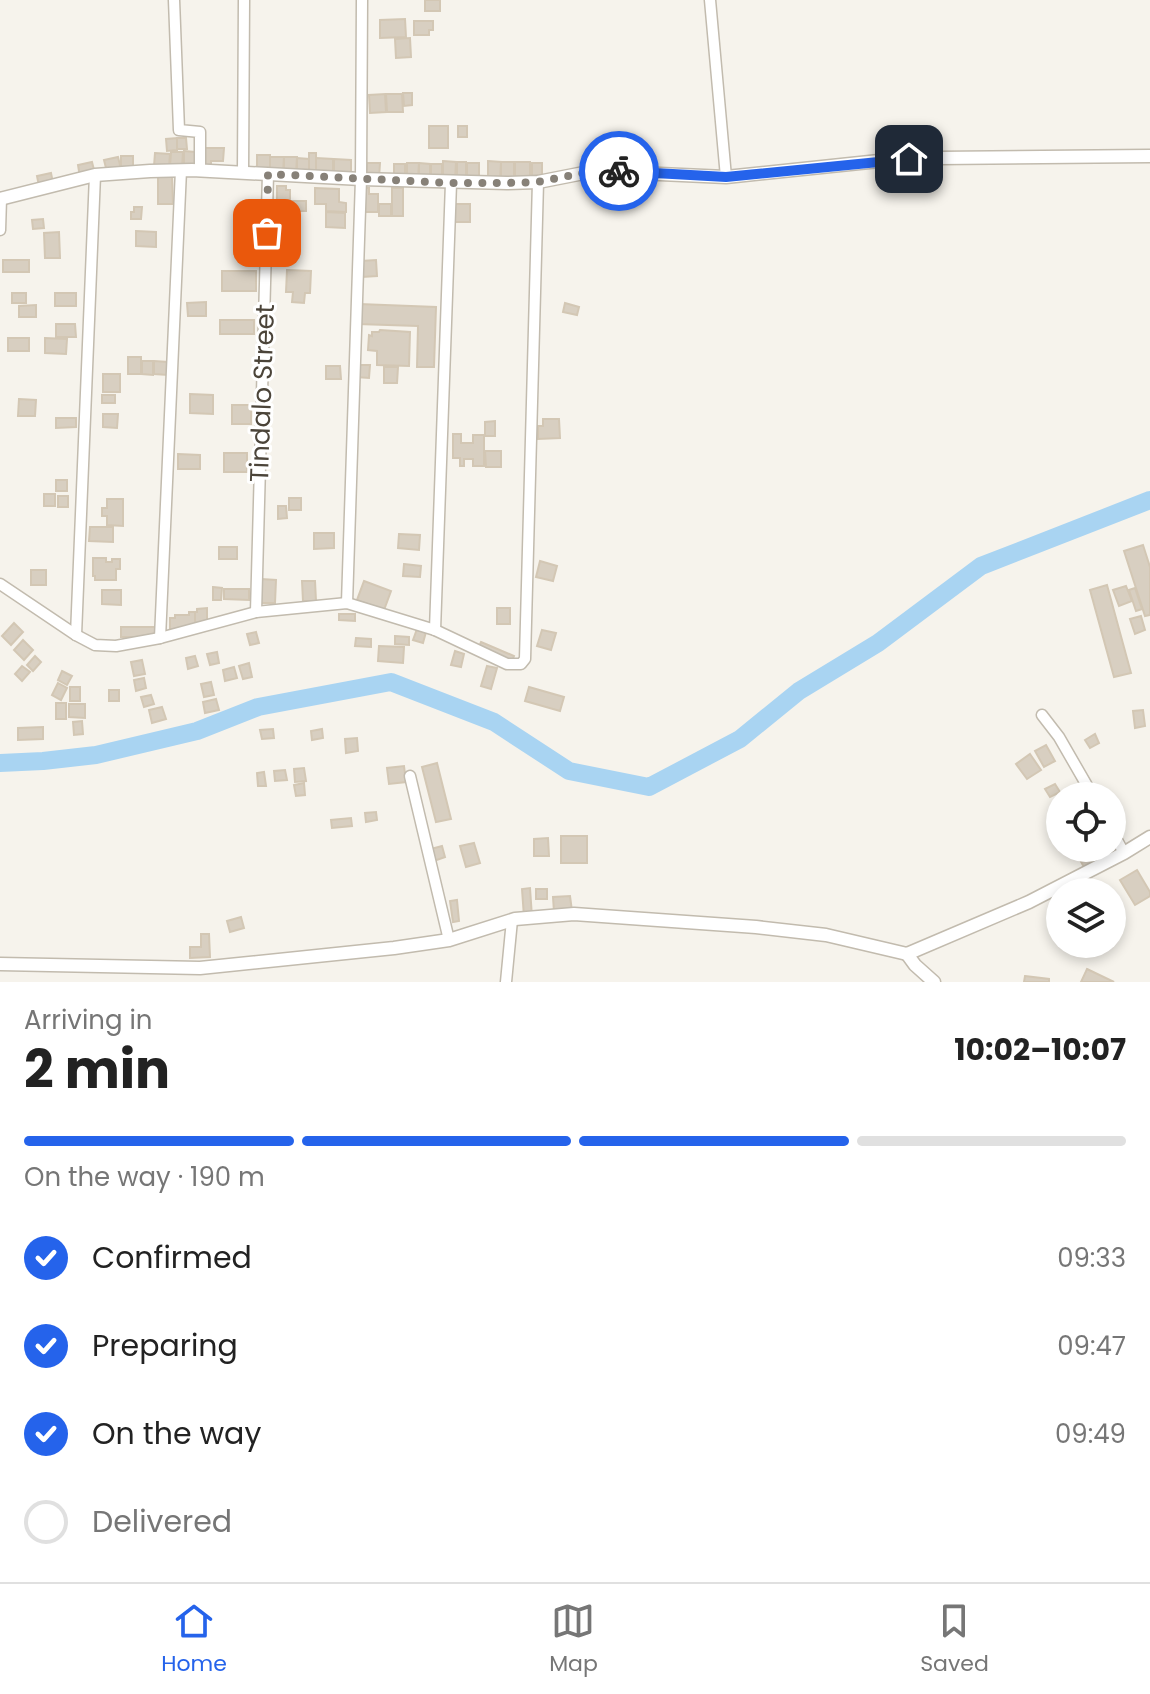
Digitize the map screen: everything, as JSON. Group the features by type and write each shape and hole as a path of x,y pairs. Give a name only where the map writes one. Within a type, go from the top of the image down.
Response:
{"street":[{"path":"174,0 179,130 200,132 200,171"},
{"path":"243,172 244,0"},
{"path":"347,603 361,179 362,0"},
{"path":"710,0 726,177"},
{"path":"0,230 1,199 95,175 181,170 451,183 538,182 594,171 726,177 938,158 1150,156"},
{"path":"160,638 181,170"},
{"name":"Tindalo Street","path":"256,612 268,174"},
{"path":"76,635 95,175"},
{"path":"0,584 95,645 116,646 160,638 256,612 347,603 435,630 507,664 521,664 525,659 538,182"},
{"path":"435,630 451,183"},
{"path":"1042,715 1059,737 1085,782"},
{"path":"410,776 449,940"},
{"path":"1126,852 1150,837"},
{"path":"0,964 200,968 394,948 449,940 512,920 574,914 826,935 907,954 1029,902 1107,862"},
{"path":"506,982 512,920"},
{"path":"907,954 934,982"}],"building":[{"path":"425,0 440,0 440,11 425,11"},
{"path":"405,19 406,37 380,38 380,20"},
{"path":"414,21 433,21 433,30 429,30 429,35 414,35"},
{"path":"410,38 411,57 396,58 395,39"},
{"path":"403,93 412,93 412,105 404,106"},
{"path":"385,94 386,112 370,113 369,95"},
{"path":"386,94 402,94 403,112 387,112"},
{"path":"429,126 448,126 448,148 429,148"},
{"path":"458,126 467,126 467,137 458,137"},
{"path":"177,138 186,138 187,149 177,149"},
{"path":"177,138 177,150 167,151 166,139"},
{"path":"204,148 224,148 223,161 211,161 211,168 204,168"},
{"path":"184,151 195,152 195,168 184,168"},
{"path":"171,152 183,152 182,168 170,167"},
{"path":"155,153 170,154 169,167 154,166"},
{"path":"309,153 316,153 316,176 309,176"},
{"path":"257,155 270,155 270,172 257,172"},
{"path":"121,156 133,156 133,168 121,168"},
{"path":"118,157 121,169 107,172 104,160"},
{"path":"270,157 284,157 283,173 270,173"},
{"path":"284,157 297,157 296,174 284,174"},
{"path":"297,158 309,159 309,173 297,173"},
{"path":"316,158 333,159 333,177 316,176"},
{"path":"334,159 351,160 351,177 334,177"},
{"path":"443,161 456,162 455,181 443,181"},
{"path":"488,161 501,162 500,180 488,180"},
{"path":"92,162 95,174 80,177 78,165"},
{"path":"457,162 466,162 466,181 457,181"},
{"path":"501,162 514,162 514,180 501,180"},
{"path":"515,162 530,162 530,178 515,178"},
{"path":"367,163 380,163 379,178 366,177"},
{"path":"407,163 419,163 418,179 407,179"},
{"path":"419,163 430,164 430,180 419,179"},
{"path":"467,163 479,163 479,180 467,180"},
{"path":"532,163 542,163 542,178 532,178"},
{"path":"394,164 405,164 405,178 394,178"},
{"path":"431,164 442,164 442,179 431,178"},
{"path":"51,173 53,183 39,186 37,176"},
{"path":"172,176 173,204 158,204 158,177"},
{"path":"277,186 286,186 286,190 290,190 290,210 275,210"},
{"path":"315,188 339,189 339,202 346,203 346,212 326,211 326,204 315,204"},
{"path":"364,188 369,188 369,194 378,194 378,212 363,212"},
{"path":"392,188 403,188 403,216 392,216"},
{"path":"292,201 306,201 306,211 292,211"},
{"path":"379,204 391,204 391,216 379,216"},
{"path":"451,204 470,204 470,222 451,222"},
{"path":"134,207 142,207 141,219 131,219"},
{"path":"326,212 345,213 345,228 326,227"},
{"path":"43,219 44,228 33,229 32,220"},
{"path":"136,231 156,232 156,247 136,246"},
{"path":"59,232 60,258 45,258 44,233"},
{"path":"3,260 29,260 29,272 3,272"},
{"path":"376,260 377,276 362,277 361,261"},
{"path":"287,270 311,271 310,293 305,293 304,303 292,302 293,292 286,292"},
{"path":"222,271 256,271 256,291 222,291"},
{"path":"12,293 26,293 26,303 12,303"},
{"path":"55,293 76,293 76,306 55,306"},
{"path":"206,302 206,316 188,316 187,303"},
{"path":"565,303 579,307 577,315 563,312"},
{"path":"359,304 436,307 434,367 417,367 418,326 358,324"},
{"path":"36,305 36,317 19,317 19,306"},
{"path":"220,320 254,320 254,334 220,334"},
{"path":"56,324 75,324 76,337 56,337"},
{"path":"380,330 410,332 409,366 377,365 377,351 368,350 369,335"},
{"path":"8,338 29,338 29,351 8,351"},
{"path":"45,338 67,339 66,354 45,353"},
{"path":"128,357 141,357 141,374 128,374"},
{"path":"142,361 153,361 153,375 142,374"},
{"path":"154,361 168,362 168,375 154,374"},
{"path":"357,365 370,365 369,378 356,377"},
{"path":"326,366 340,366 341,379 326,379"},
{"path":"384,367 398,367 397,383 384,383"},
{"path":"103,374 120,374 120,392 103,392"},
{"path":"190,394 213,395 213,414 190,413"},
{"path":"102,395 115,395 115,403 102,403"},
{"path":"19,399 36,400 35,416 18,416"},
{"path":"232,405 251,405 251,424 232,424"},
{"path":"103,414 118,414 117,428 103,427"},
{"path":"56,418 76,418 76,427 56,428"},
{"path":"543,419 559,419 560,438 538,439 538,426 543,426"},
{"path":"495,421 495,436 485,436 485,422"},
{"path":"453,434 461,434 461,443 473,443 473,435 484,435 484,466 473,466 473,459 464,459 464,466 460,466 460,458 453,458"},
{"path":"485,451 501,451 501,467 486,467"},
{"path":"224,453 247,453 247,472 224,472"},
{"path":"178,454 200,455 200,469 178,469"},
{"path":"56,480 67,480 67,491 56,491"},
{"path":"44,494 55,494 55,506 44,506"},
{"path":"58,496 68,496 68,507 58,507"},
{"path":"289,498 301,498 301,510 289,510"},
{"path":"107,499 123,499 123,526 107,525 107,516 102,516 102,508 107,508"},
{"path":"278,506 286,506 287,518 278,519"},
{"path":"90,527 113,527 113,542 89,541"},
{"path":"314,533 334,533 334,548 314,549"},
{"path":"399,534 420,535 419,550 398,548"},
{"path":"1143,545 1150,567 1150,615 1145,616 1124,551"},
{"path":"219,547 237,547 237,559 219,559"},
{"path":"93,558 106,558 106,562 120,559 116,580 95,580"},
{"path":"540,561 557,566 553,581 536,577"},
{"path":"404,564 421,566 420,577 403,576"},
{"path":"31,570 46,570 46,585 31,585"},
{"path":"261,579 276,580 275,603 261,603"},
{"path":"302,581 315,581 316,601 303,601"},
{"path":"364,581 391,591 384,610 357,600"},
{"path":"1107,585 1131,673 1114,677 1090,590"},
{"path":"1126,586 1132,601 1119,606 1113,590"},
{"path":"213,587 222,588 221,600 213,600"},
{"path":"1135,588 1142,609 1136,611 1129,590"},
{"path":"224,589 249,589 249,600 224,599"},
{"path":"102,590 121,590 121,605 102,604"},
{"path":"207,608 207,622 195,625 197,609"},
{"path":"497,608 510,608 510,624 497,624"},
{"path":"189,612 195,612 195,626 170,632 170,618 189,615"},
{"path":"339,614 355,614 355,621 339,620"},
{"path":"1141,616 1145,630 1135,634 1130,619"},
{"path":"14,623 23,632 11,645 2,636"},
{"path":"121,627 155,627 155,637 121,637"},
{"path":"417,629 426,632 423,643 413,640"},
{"path":"542,630 556,633 551,650 537,646"},
{"path":"256,632 259,643 250,645 247,634"},
{"path":"395,636 409,637 409,645 395,644"},
{"path":"356,638 371,639 371,647 355,646"},
{"path":"23,640 33,650 24,660 14,650"},
{"path":"481,642 514,656 511,664 478,649"},
{"path":"379,646 404,647 403,663 378,661"},
{"path":"455,651 464,654 461,667 451,665"},
{"path":"217,652 219,663 210,665 207,654"},
{"path":"35,656 41,662 33,671 27,665"},
{"path":"195,656 198,666 188,669 186,658"},
{"path":"142,660 145,674 134,676 131,662"},
{"path":"249,663 252,677 243,679 239,666"},
{"path":"22,666 30,672 22,681 15,674"},
{"path":"487,666 497,668 491,689 481,686"},
{"path":"234,667 237,678 225,681 223,670"},
{"path":"62,671 72,676 67,685 58,680"},
{"path":"144,678 146,688 136,691 134,680"},
{"path":"211,682 214,695 204,697 201,684"},
{"path":"58,683 67,688 61,700 52,695"},
{"path":"70,687 80,687 80,701 70,701"},
{"path":"529,687 564,697 560,711 525,701"},
{"path":"109,690 119,690 119,701 109,701"},
{"path":"151,695 154,704 144,707 141,697"},
{"path":"216,699 219,710 205,713 203,702"},
{"path":"56,703 66,703 66,719 56,719"},
{"path":"69,704 85,704 85,718 69,717"},
{"path":"162,707 166,719 152,723 149,710"},
{"path":"1143,710 1145,726 1135,728 1133,711"},
{"path":"82,721 83,734 74,735 73,722"},
{"path":"43,727 43,739 18,740 18,728"},
{"path":"273,729 274,738 262,739 260,730"},
{"path":"322,729 323,738 312,740 311,731"},
{"path":"1095,734 1099,743 1090,748 1085,740"},
{"path":"357,738 358,751 346,753 345,739"},
{"path":"1046,745 1055,761 1044,767 1035,751"},
{"path":"1030,754 1041,770 1027,779 1016,764"},
{"path":"437,763 451,819 436,822 422,767"},
{"path":"404,766 406,782 389,784 387,768"},
{"path":"304,768 306,781 295,782 294,769"},
{"path":"285,770 287,780 275,781 274,771"},
{"path":"264,772 266,786 258,786 257,773"},
{"path":"304,783 305,795 296,796 294,785"},
{"path":"376,812 377,820 366,822 365,813"},
{"path":"351,818 352,826 332,828 331,820"},
{"path":"561,836 587,836 587,863 561,863"},
{"path":"548,838 549,856 534,856 534,839"},
{"path":"474,843 480,863 466,867 460,846"},
{"path":"442,846 445,857 434,861 431,849"},
{"path":"1081,862 1094,862 1096,866 1086,871"},
{"path":"1137,870 1150,896 1135,905 1123,878"},
{"path":"530,888 532,917 524,917 522,889"},
{"path":"536,889 547,889 547,899 536,899"},
{"path":"570,896 572,911 554,912 553,897"},
{"path":"457,900 459,921 453,922 450,901"},
{"path":"241,917 244,928 230,932 227,921"},
{"path":"201,934 209,934 210,957 190,958 190,947 201,947"},
{"path":"1087,969 1114,982 1081,982"},
{"path":"1025,976 1049,979 1049,982 1024,982"}],"waterway":[{"path":"0,763 96,755 197,731 258,707 391,682 494,722 569,771 649,787 740,739 799,691 878,643 981,566 1150,500"}],"way so far":[{"path":"267,233 268,174 507,183 538,182 594,171 619,171"}],"route":[{"path":"619,171 726,177 909,159"}]}
